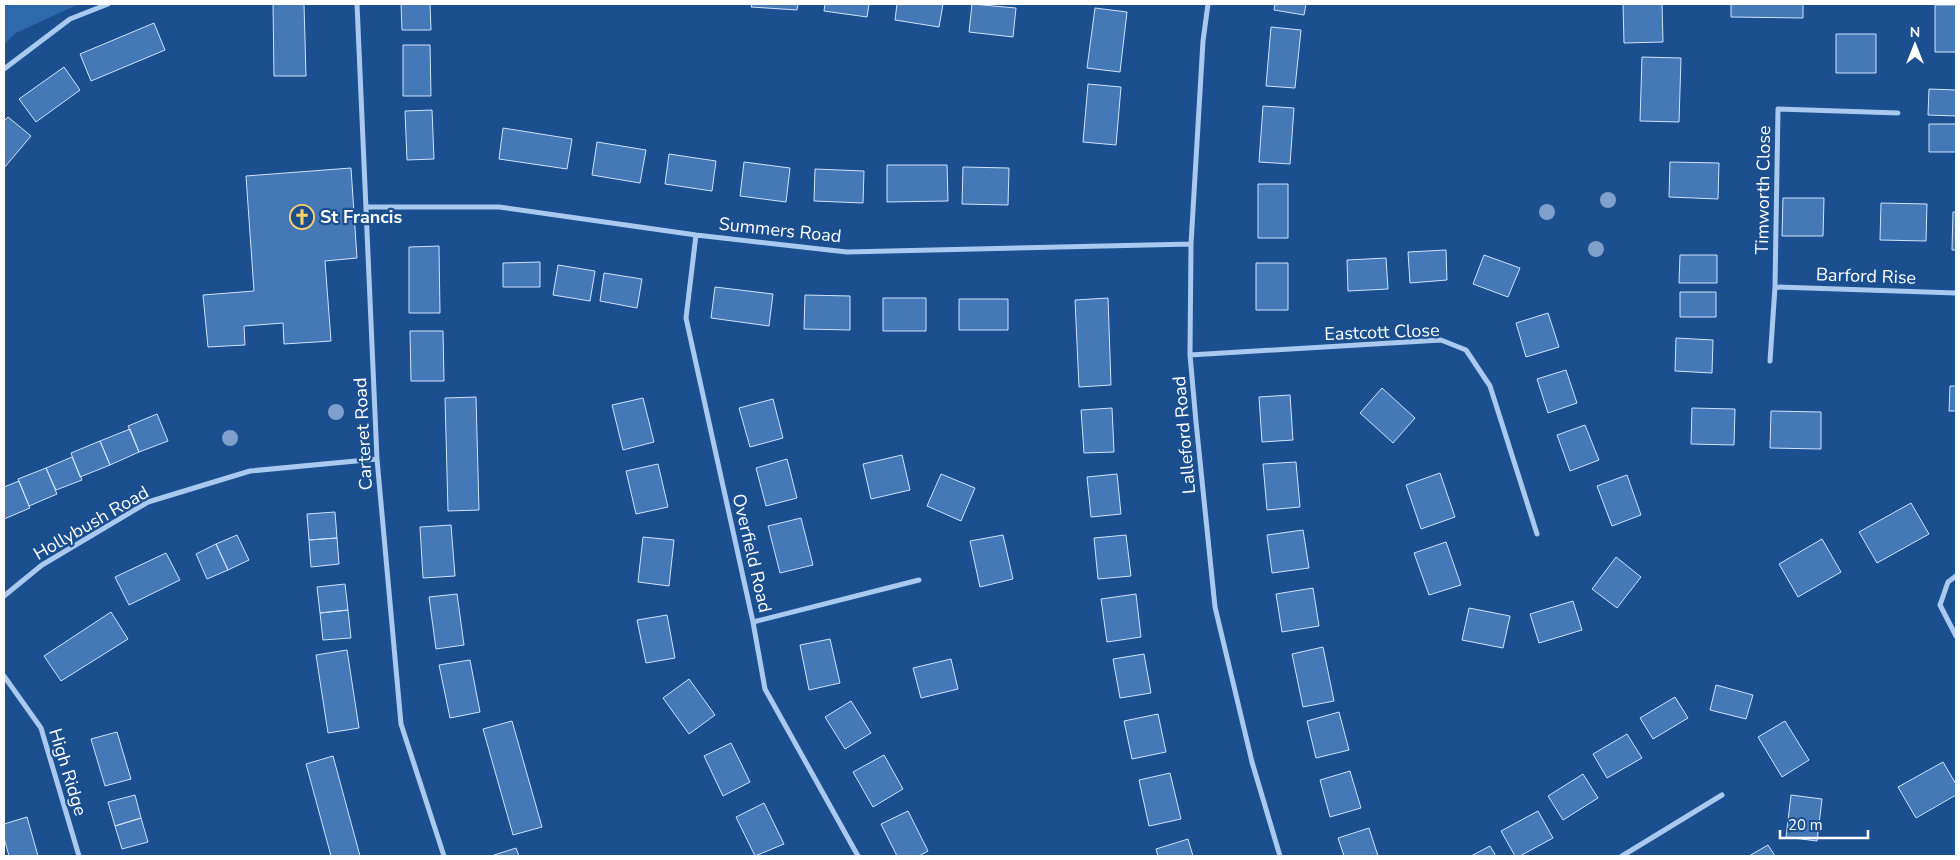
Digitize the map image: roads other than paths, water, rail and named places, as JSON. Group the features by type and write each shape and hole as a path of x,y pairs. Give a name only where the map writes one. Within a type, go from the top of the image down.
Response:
{"street":[{"path":"4,69 70,19 108,4"},
{"name":"Carteret Road","path":"357,4 377,459 401,724 444,856"},
{"name":"Lalleford Road","path":"1208,4 1203,41 1191,244 1190,355 1215,606 1252,762 1280,856"},
{"name":"Timworth Close","path":"1770,361 1774,287 1778,109 1898,113"},
{"name":"Summers Road","path":"367,206 498,207 696,235 847,252 1191,244"},
{"name":"Overfield Road","path":"696,235 686,318 753,622 765,689 858,856"},
{"name":"Barford Rise","path":"1774,287 1956,293"},
{"name":"Eastcott Close","path":"1190,355 1441,340 1466,350 1490,386 1537,534"},
{"name":"Hollybush Road","path":"4,596 42,565 148,502 250,471 377,459"},
{"path":"1956,576 1948,582 1940,605 1956,636"},
{"path":"753,622 919,580"},
{"name":"High Ridge","path":"4,676 41,728 79,856"},
{"path":"1622,856 1722,795"}],"place":[{"name":"St Francis","path":"302,217"}]}
